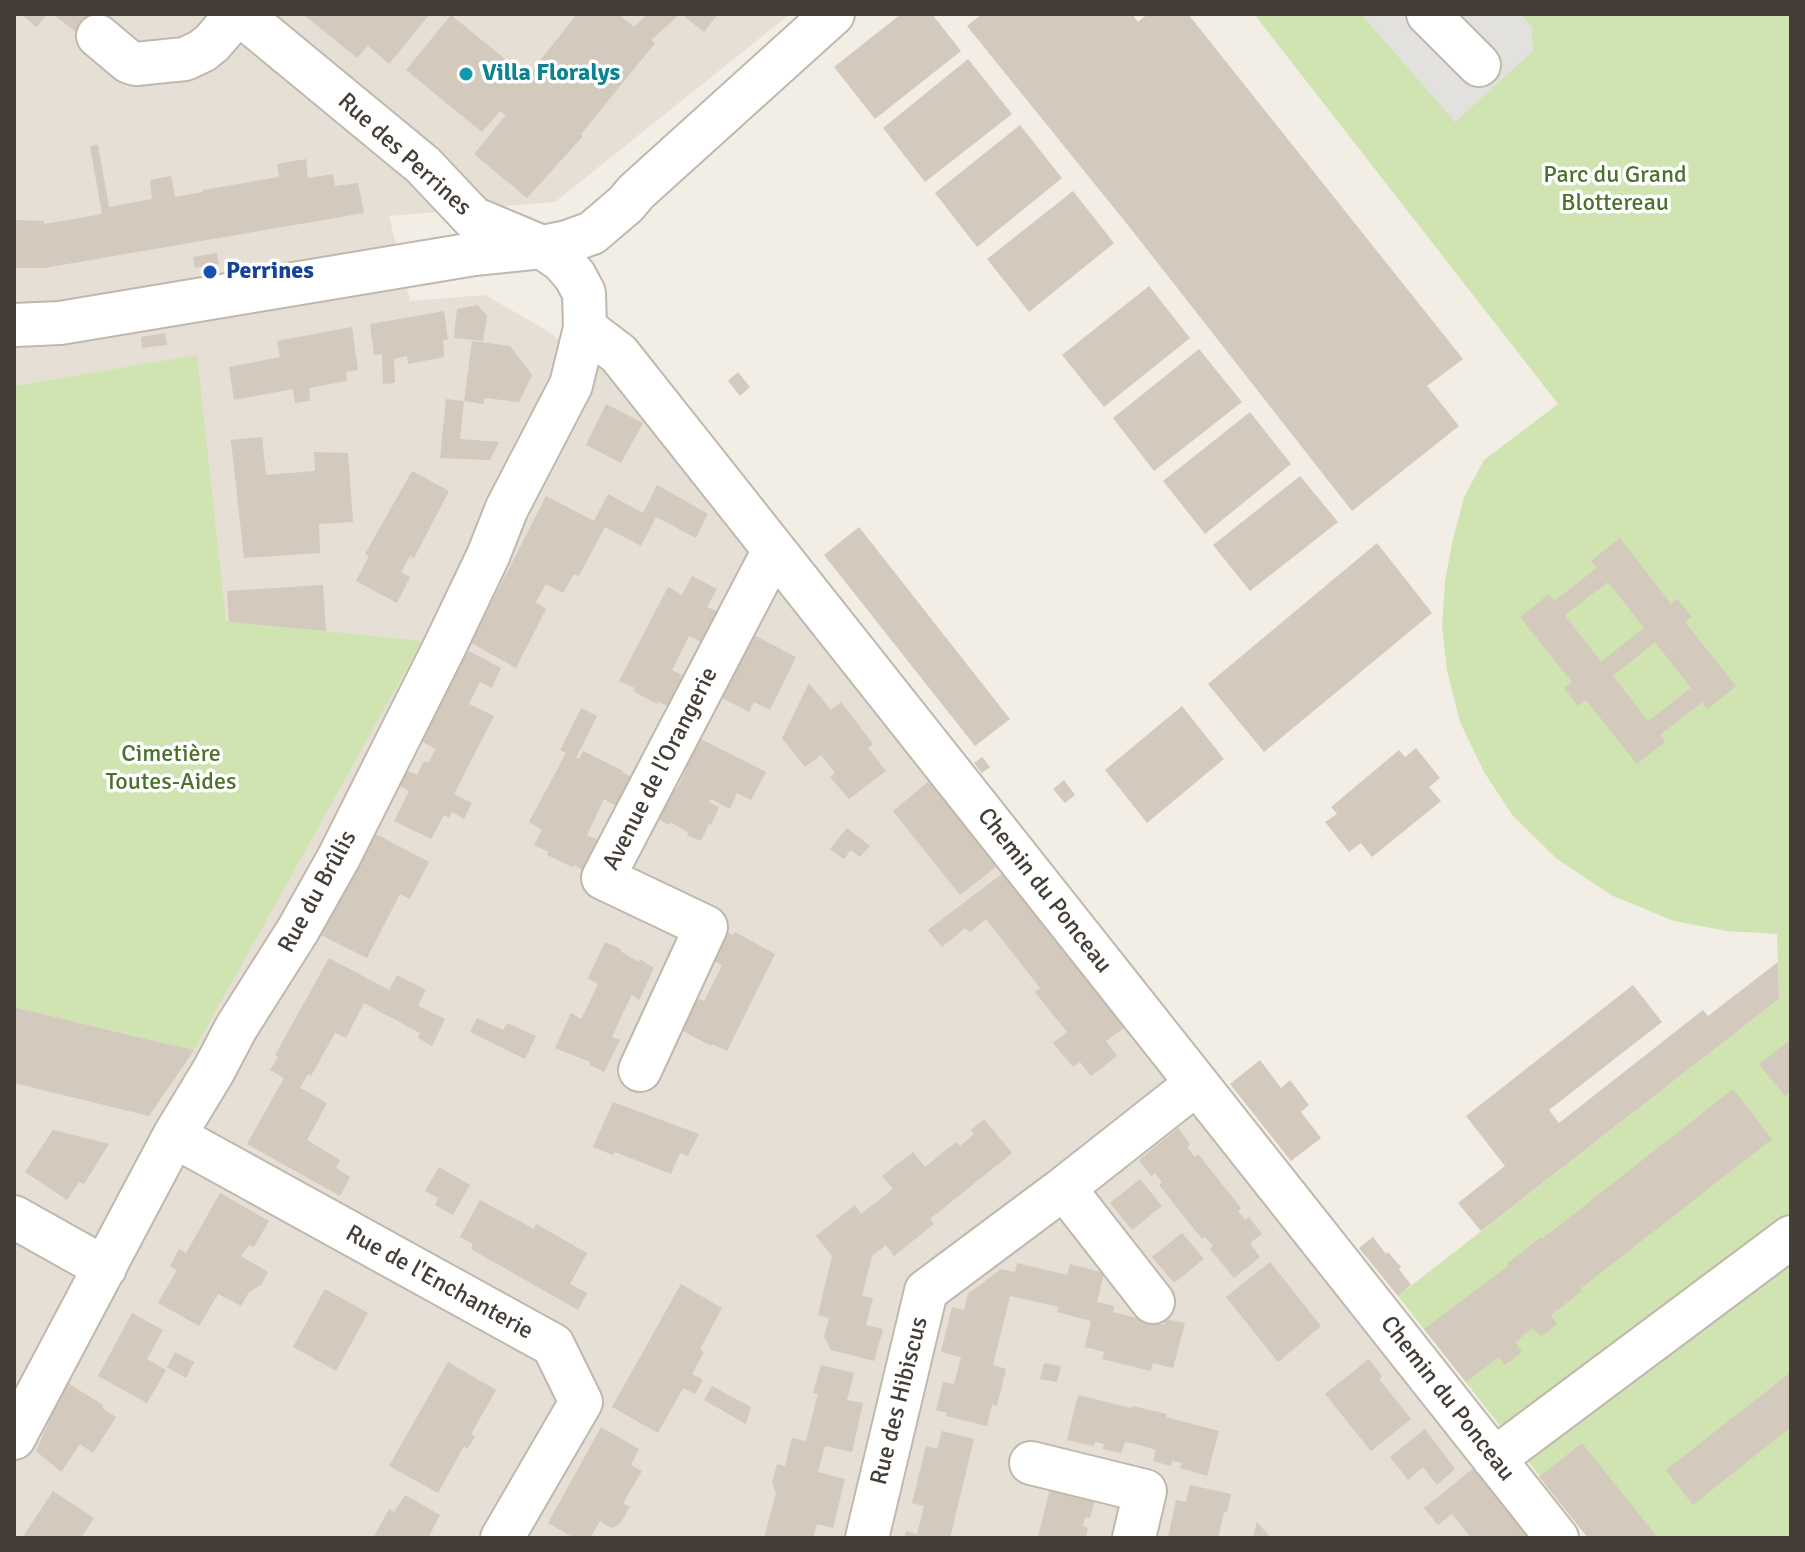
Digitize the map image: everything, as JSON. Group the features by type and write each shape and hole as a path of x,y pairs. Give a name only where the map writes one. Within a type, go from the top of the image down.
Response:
{"street":[{"path":"98,36 129,62 136,64 185,59 212,43 239,14"},
{"name":"Rue des Perrines","path":"239,14 423,165 473,218 542,247"},
{"path":"14,325 72,321 433,260 542,247 592,233 833,14"},
{"path":"1428,14 1479,65"},
{"path":"542,247 562,261 575,276 584,293 585,328"},
{"name":"Chemin du Ponceau","path":"585,328 619,354 1557,1538"},
{"name":"Rue du Brûlis","path":"14,1438 174,1136 236,1028 298,930 378,780 488,556 507,508 571,385 585,328"},
{"name":"Avenue de l'Orangerie","path":"640,1070 706,927 603,878 774,550"},
{"name":"Rue des Hibiscus","path":"867,1538 926,1291 1196,1084"},
{"name":"Rue de l'Enchanterie","path":"174,1136 553,1345 581,1402 502,1538"},
{"path":"1064,1188 1153,1302"},
{"path":"14,1217 105,1268"},
{"path":"1494,1459 1791,1237"},
{"path":"1031,1463 1145,1491 1134,1538"}],"shaded area":[{"path":"14,14 790,14 555,202 389,216 410,301 485,295 541,327 625,384 1559,1538 14,1538"},
{"path":"1361,14 1520,14 1532,27 1533,51 1455,122"}],"green space":[{"name":"Parc du Grand Blottereau","path":"1254,14 1791,14 1791,1538 1588,1538 1398,1296 1779,999 1777,934 1727,931 1674,921 1613,896 1557,859 1513,816 1484,772 1460,722 1447,671 1442,626 1445,581 1452,543 1464,497 1484,460 1558,404"},
{"name":"Cimetière Toutes-Aides","path":"197,355 226,621 422,641 194,1050 14,1007 14,386"}],"building":[{"path":"21,14 48,14 36,27"},
{"path":"53,14 91,14 76,32"},
{"path":"303,14 430,14 389,64 368,46 357,58"},
{"path":"577,14 618,14 634,27 648,14 680,14 651,40 655,43 581,134 583,136 527,198 474,154 506,115 500,111 482,132 406,70 451,15 527,77"},
{"path":"681,14 718,14 704,32"},
{"path":"901,14 932,14 961,51 875,119 834,67"},
{"path":"982,14 1132,14 1138,22 1148,14 1188,14 1463,359 1427,386 1459,426 1352,511 967,26"},
{"path":"968,59 1012,114 925,182 883,128"},
{"path":"1020,125 1062,178 977,247 935,193"},
{"path":"98,145 109,207 152,199 150,180 171,176 175,197 279,177 277,164 306,159 308,178 333,174 335,186 358,183 364,213 44,268 14,268 14,220 44,221 44,224 102,214 90,146"},
{"path":"1073,191 1114,243 1029,312 987,259"},
{"path":"217,253 219,264 195,268 193,257"},
{"path":"1149,286 1190,338 1104,407 1062,355"},
{"path":"478,305 487,316 483,341 454,338 457,309"},
{"path":"444,311 448,340 443,340 444,357 408,364 407,356 394,359 395,383 383,384 382,354 374,355 370,324"},
{"path":"352,327 358,370 346,372 347,381 309,388 310,401 295,403 293,389 234,400 229,367 280,357 277,341"},
{"path":"165,333 167,345 142,348 141,337"},
{"path":"472,341 510,346 532,375 519,402 485,398 483,404 464,401"},
{"path":"1199,349 1242,402 1154,471 1113,418"},
{"path":"738,372 750,387 740,396 728,381"},
{"path":"446,399 464,401 460,439 499,442 490,460 440,458"},
{"path":"606,404 643,423 621,463 586,445"},
{"path":"1250,412 1291,464 1205,534 1163,481"},
{"path":"262,437 266,475 315,471 314,452 348,453 353,522 319,524 320,553 244,558 231,440"},
{"path":"412,471 449,491 414,558 410,556 401,572 410,577 397,603 356,581 369,556 365,554"},
{"path":"1300,476 1338,522 1250,591 1213,545"},
{"path":"657,485 708,514 696,538 656,517 641,546 605,527 579,576 574,574 563,593 546,584 536,602 546,609 516,668 471,643 546,496 594,521 608,494 643,513"},
{"path":"859,527 1010,719 975,746 824,555"},
{"path":"1620,538 1671,604 1677,599 1692,617 1685,622 1736,686 1708,709 1702,702 1660,735 1665,742 1637,764 1586,700 1578,706 1564,688 1572,682 1520,617 1549,594 1554,601 1597,568 1591,561","holes":["1608,582 1644,628 1601,662 1565,615","1655,642 1691,688 1648,721 1613,676"]},
{"path":"1377,543 1432,613 1264,752 1208,684"},
{"path":"692,576 717,589 707,607 723,614 707,645 689,636 672,670 689,679 673,708 657,704 619,681 668,587 682,595"},
{"path":"323,585 326,631 229,622 227,591"},
{"path":"750,633 796,657 770,710 754,702 749,712 718,696"},
{"path":"467,650 501,668 492,688 480,682 469,704 494,716 454,794 472,803 464,819 452,812 449,818 444,815 431,839 394,821 409,791 398,785 406,770 417,775 424,761 428,763 436,749 421,741"},
{"path":"809,683 831,710 841,702 873,744 868,748 886,771 849,799 830,777 835,773 821,755 805,767 782,738"},
{"path":"1182,706 1224,759 1147,823 1105,770"},
{"path":"581,708 597,716 576,758 579,759 583,751 636,779 621,809 604,799 587,835 604,843 588,873 547,855 549,852 534,845 542,830 529,822 566,753 560,750"},
{"path":"695,736 766,772 751,800 737,793 730,809 711,799 709,802 719,807 701,841 670,822 669,825 654,817 670,787 676,790 687,768 680,764"},
{"path":"1416,748 1440,778 1429,787 1441,801 1372,857 1361,843 1349,852 1325,822 1337,814 1331,807 1399,750 1405,757"},
{"path":"982,757 990,767 982,773 974,763"},
{"path":"930,780 997,866 960,895 893,811"},
{"path":"1064,780 1075,795 1065,803 1053,789"},
{"path":"847,828 870,846 860,857 851,850 844,859 830,849"},
{"path":"374,833 429,862 410,899 400,894 367,958 321,935"},
{"path":"1003,873 1125,1027 1106,1041 1117,1056 1091,1076 1080,1062 1073,1067 1053,1043 1067,1032 1035,992 1040,988 986,919 970,932 965,928 942,947 928,930"},
{"path":"719,928 733,935 735,932 775,954 727,1051 672,1025 694,997 704,1001 722,965 705,957"},
{"path":"605,942 654,968 639,1000 632,995 621,1017 612,1037 620,1040 604,1072 590,1065 590,1062 555,1048 571,1013 581,1019 590,1001 598,984 588,978"},
{"path":"329,958 389,990 397,975 426,990 418,1006 445,1019 432,1046 418,1038 420,1033 364,1003 346,1038 335,1033 311,1076 308,1074 300,1088 327,1103 307,1140 340,1160 336,1168 350,1177 340,1196 247,1144 284,1078 270,1070 278,1057 275,1055"},
{"path":"1778,962 1779,999 1481,1231 1458,1203 1505,1166 1466,1116 1633,985 1662,1022 1549,1110 1559,1123 1703,1010 1708,1016"},
{"path":"14,1007 194,1050 149,1116 14,1083"},
{"path":"477,1018 503,1030 507,1023 536,1036 525,1059 470,1032"},
{"path":"1791,1039 1791,1092 1785,1096 1759,1064"},
{"path":"1260,1060 1281,1088 1290,1080 1309,1105 1301,1112 1321,1138 1291,1161 1230,1084"},
{"path":"1733,1089 1772,1139 1580,1289 1582,1291 1551,1315 1557,1324 1541,1337 1533,1328 1515,1342 1522,1352 1505,1365 1499,1357 1466,1382 1424,1329"},
{"path":"613,1102 699,1134 688,1156 680,1153 671,1174 615,1152 613,1155 593,1147"},
{"path":"984,1119 1012,1153 930,1219 934,1224 894,1256 886,1245 872,1256 862,1296 873,1298 866,1325 883,1329 874,1361 831,1350 824,1337 829,1318 818,1315 832,1256 816,1236 855,1205 861,1214 893,1189 882,1176 913,1152 925,1167 956,1142 960,1146 974,1134 971,1130"},
{"path":"1178,1128 1190,1144 1187,1147 1195,1157 1198,1154 1241,1208 1238,1211 1245,1220 1249,1217 1262,1234 1250,1243 1260,1257 1234,1278 1210,1249 1213,1246 1205,1237 1202,1239 1159,1185 1162,1182 1155,1173 1151,1176 1139,1160"},
{"path":"53,1130 109,1144 84,1184 79,1182 67,1200 25,1172"},
{"path":"439,1167 470,1185 453,1215 435,1205 438,1198 425,1191"},
{"path":"1140,1179 1162,1206 1132,1230 1110,1203"},
{"path":"220,1193 269,1221 254,1247 249,1245 241,1256 268,1272 261,1285 249,1292 241,1306 218,1294 199,1326 158,1303 177,1270 170,1266 179,1249 186,1253"},
{"path":"480,1200 534,1229 536,1224 587,1253 570,1284 587,1293 578,1310 471,1249 473,1244 460,1237"},
{"path":"1182,1233 1204,1259 1174,1283 1152,1257"},
{"path":"1373,1237 1401,1267 1399,1269 1411,1285 1398,1296 1359,1248"},
{"path":"1270,1262 1321,1326 1278,1362 1226,1297"},
{"path":"1017,1263 1067,1275 1070,1264 1104,1273 1097,1302 1114,1306 1113,1312 1164,1325 1166,1319 1185,1323 1173,1368 1153,1363 1151,1371 1102,1359 1104,1352 1085,1347 1091,1321 1057,1312 1059,1307 1010,1296 993,1365 1006,1369 997,1406 992,1405 987,1426 946,1416 947,1413 936,1410 943,1382 954,1384 961,1357 941,1352 952,1307 964,1310 968,1294 1001,1269 1015,1272"},
{"path":"681,1284 722,1308 700,1349 704,1352 692,1374 703,1380 695,1394 683,1388 658,1433 612,1407"},
{"path":"325,1289 368,1313 336,1371 293,1347"},
{"path":"132,1313 163,1330 147,1359 166,1370 147,1403 98,1376"},
{"path":"175,1352 194,1362 186,1378 167,1367"},
{"path":"1369,1359 1382,1376 1379,1379 1411,1419 1371,1451 1325,1394"},
{"path":"448,1362 496,1390 471,1434 475,1437 467,1449 464,1446 438,1493 389,1466"},
{"path":"1044,1363 1061,1366 1057,1382 1040,1379"},
{"path":"821,1365 854,1373 847,1400 863,1403 852,1452 825,1446 818,1472 845,1479 833,1528 817,1524 813,1538 764,1538 776,1493 772,1483 777,1464 785,1466 792,1438 806,1441 818,1394 813,1393"},
{"path":"1791,1372 1791,1427 1693,1505 1666,1470"},
{"path":"66,1382 116,1417 93,1453 80,1444 61,1472 36,1451"},
{"path":"712,1386 751,1407 746,1424 704,1400"},
{"path":"1078,1395 1167,1414 1166,1417 1219,1431 1207,1476 1180,1468 1182,1463 1172,1461 1171,1466 1153,1461 1156,1450 1140,1445 1125,1442 1121,1453 1103,1449 1104,1444 1095,1442 1094,1446 1067,1440"},
{"path":"601,1427 639,1449 631,1465 642,1471 623,1503 630,1507 619,1525 611,1528 600,1521 590,1538 574,1538 548,1523"},
{"path":"1425,1429 1455,1469 1437,1485 1423,1467 1408,1480 1390,1457"},
{"path":"942,1431 974,1439 950,1538 904,1538 906,1531 917,1534 924,1506 912,1503 926,1446 937,1449"},
{"path":"1582,1443 1657,1538 1588,1538 1539,1477"},
{"path":"1475,1467 1531,1538 1471,1538 1452,1514 1438,1525 1424,1508"},
{"path":"1052,1480 1097,1491 1090,1518 1085,1517 1083,1526 1088,1528 1086,1538 1038,1538"},
{"path":"1190,1485 1231,1494 1218,1538 1168,1538 1176,1500 1186,1502"},
{"path":"53,1491 94,1518 81,1538 22,1538"},
{"path":"405,1495 440,1515 428,1538 373,1538 389,1509 394,1512"},
{"path":"1257,1522 1271,1538 1253,1538"}],"place":[{"name":"Villa Floralys","path":"466,74"},
{"name":"Perrines","path":"210,272"}]}
